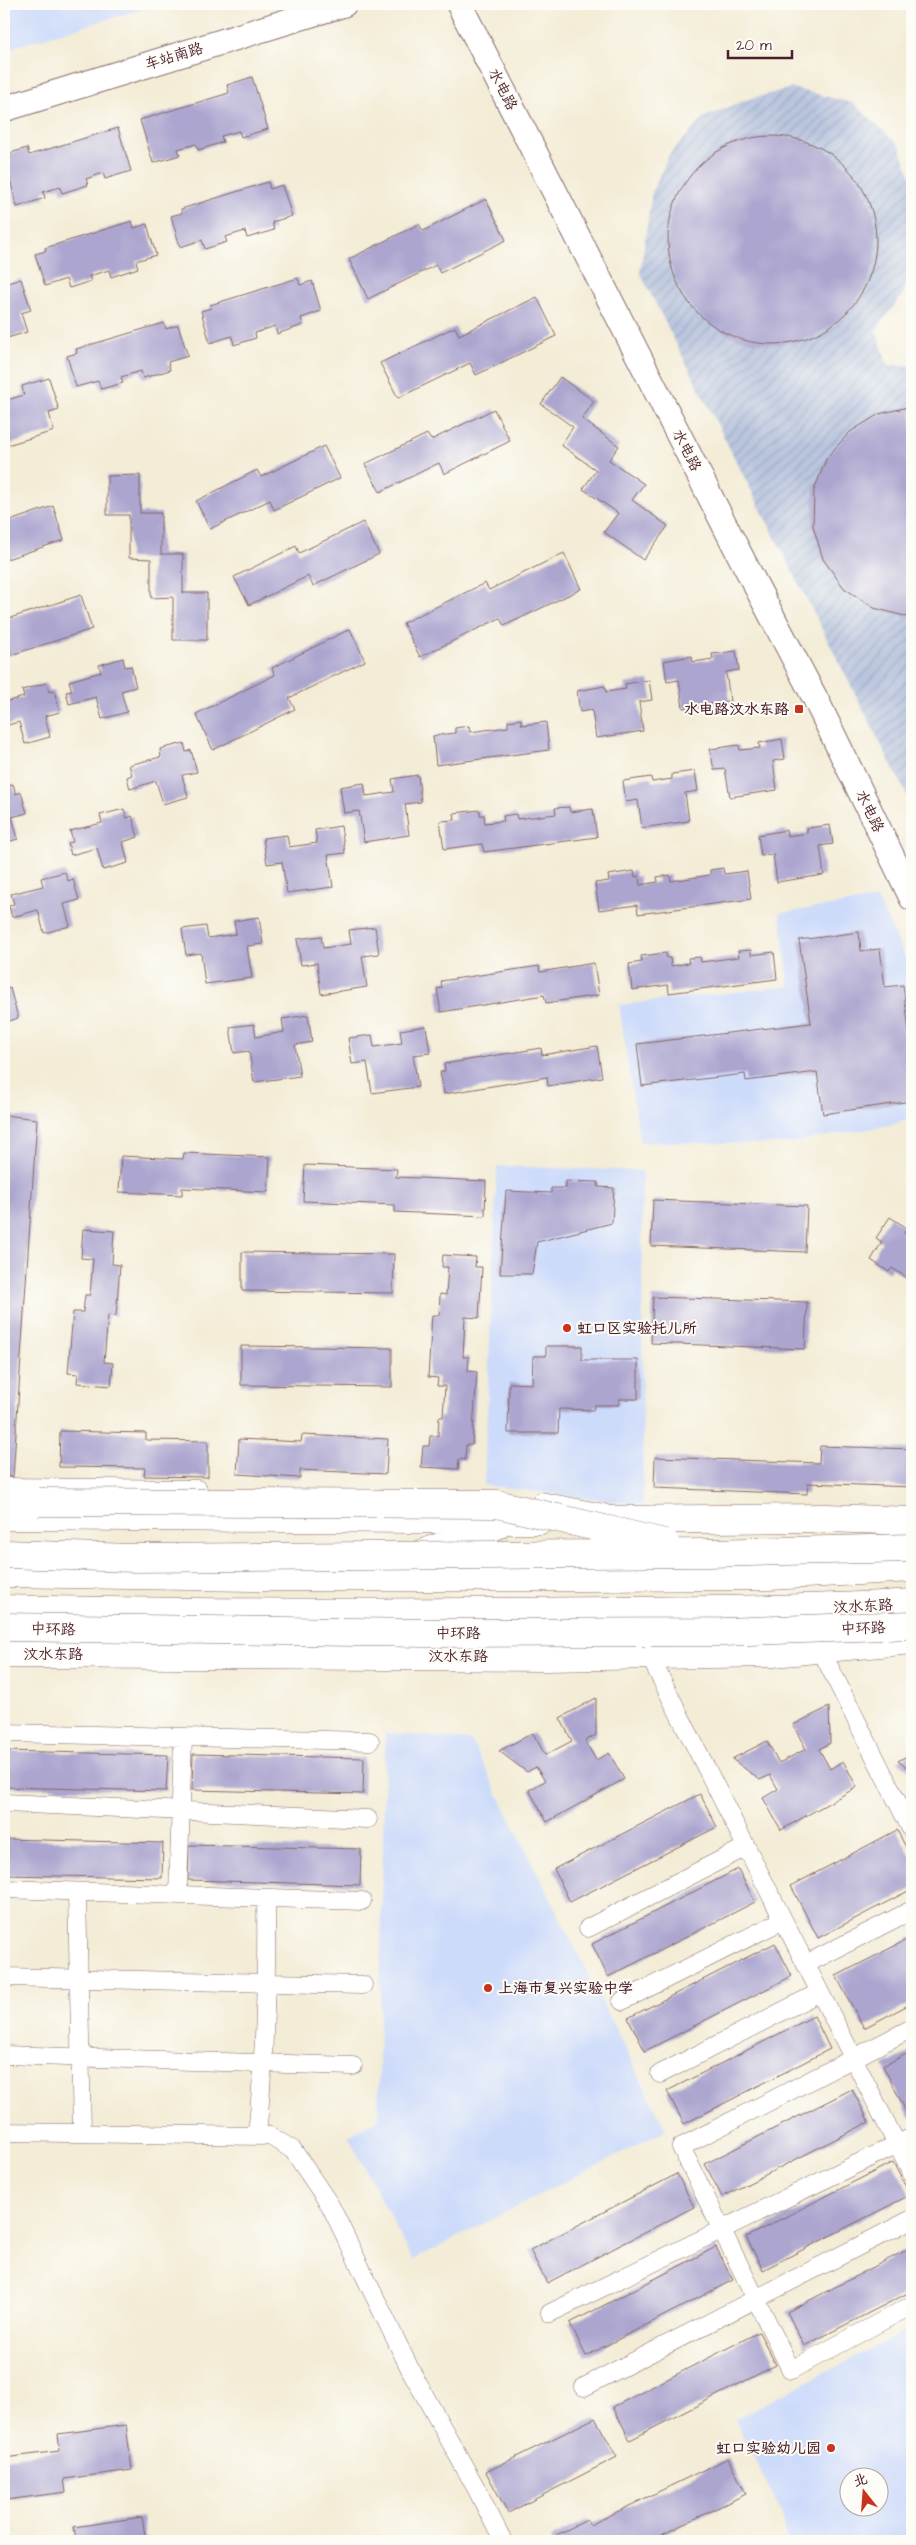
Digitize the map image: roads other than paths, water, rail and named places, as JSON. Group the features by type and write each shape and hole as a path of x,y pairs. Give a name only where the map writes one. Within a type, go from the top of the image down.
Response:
{"main road":[{"name":"车站南路","path":"4,109 344,4"},
{"name":"水电路","path":"459,4 744,563 816,700 912,898"},
{"path":"4,1502 497,1504 708,1553"},
{"path":"4,1516 513,1520 826,1518 912,1521"},
{"path":"826,1518 912,1562"},
{"path":"360,1577 513,1520"},
{"path":"4,1554 144,1558 708,1553 912,1548"},
{"path":"4,1573 360,1577 769,1576 912,1568"},
{"name":"汶水东路","path":"4,1610 130,1613 358,1614 752,1611 912,1603"},
{"path":"358,1614 520,1657"},
{"name":"中环路","path":"4,1627 123,1630 724,1632 912,1625"},
{"name":"汶水东路","path":"4,1654 520,1657 773,1653 912,1640"}],"street":[{"path":"4,1487 500,1494 641,1520"},
{"path":"820,1648 912,1831"},
{"path":"649,1655 853,2058 905,2141 912,2174"},
{"path":"4,1733 370,1741"},
{"path":"178,1895 182,1737"},
{"path":"4,1803 368,1819"},
{"path":"588,1928 746,1847"},
{"path":"4,1890 362,1900"},
{"path":"77,1892 82,2057 82,2133"},
{"path":"257,2136 264,2063 268,1983 266,1898"},
{"path":"806,1964 912,1910"},
{"path":"622,2001 783,1920"},
{"path":"4,1977 363,1985"},
{"path":"660,2074 820,1992"},
{"path":"912,2028 681,2146 791,2370 912,2305"},
{"path":"4,2055 353,2066"},
{"path":"4,2132 270,2136 293,2150 330,2205 411,2371 503,2541"},
{"path":"550,2313 905,2141"},
{"path":"584,2388 912,2219"}],"place":[{"name":"水电路汶水东路","path":"799,709"},
{"name":"虹口区实验托儿所","path":"567,1328"},
{"name":"上海市复兴实验中学","path":"488,1988"},
{"name":"虹口实验幼儿园","path":"831,2448"}]}
